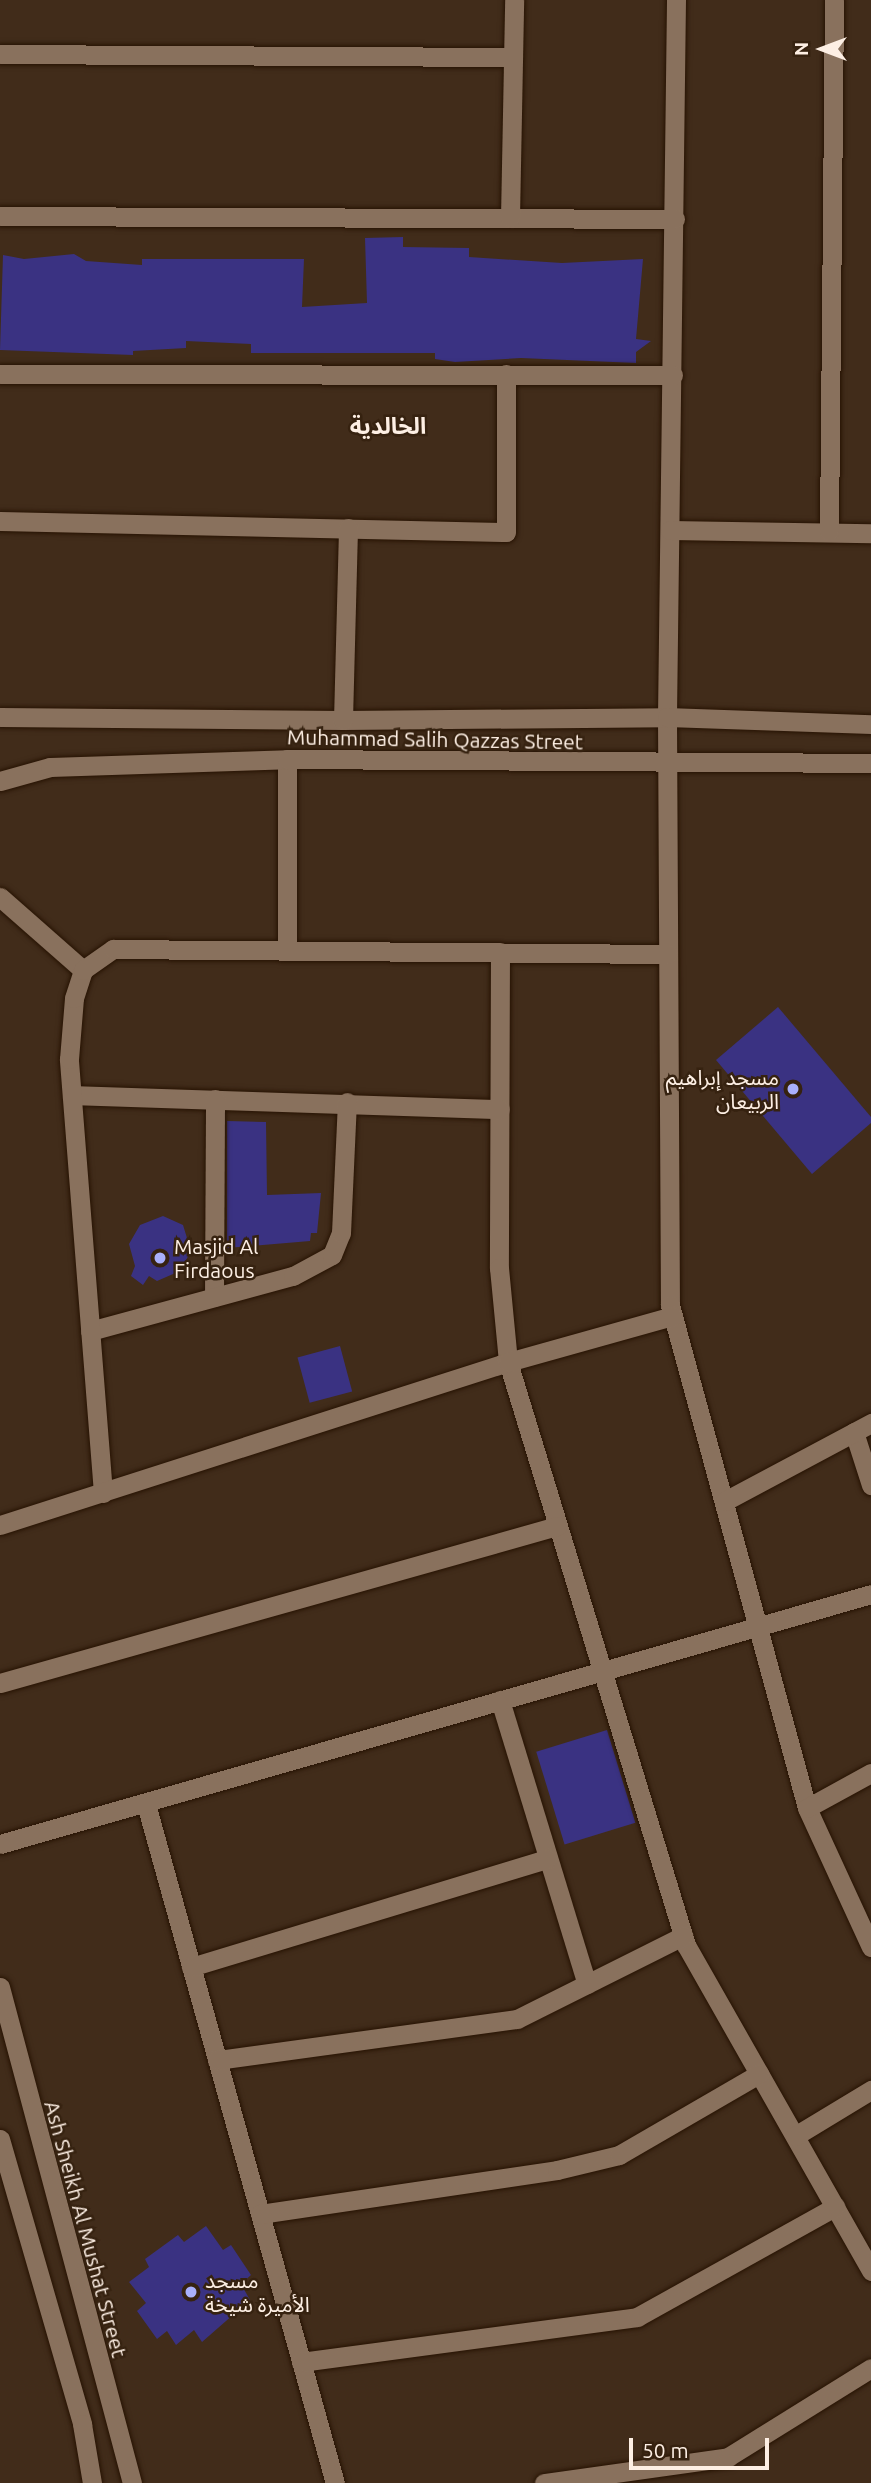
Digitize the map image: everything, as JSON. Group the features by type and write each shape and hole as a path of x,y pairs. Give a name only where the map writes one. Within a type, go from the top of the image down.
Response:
{"street":[{"path":"510,218 514,0"},
{"path":"676,0 667,716 673,1316 726,1501 807,1808 871,1947"},
{"path":"829,531 834,0"},
{"path":"0,54 513,57"},
{"path":"0,216 675,219"},
{"path":"0,374 673,375"},
{"path":"0,521 506,532 506,374"},
{"path":"343,720 348,528"},
{"path":"670,530 871,533"},
{"name":"Muhammad Salih Qazzas Street","path":"0,717 343,720 667,716 871,724"},
{"path":"286,759 286,950"},
{"name":"Muhammad Salih Qazzas Street","path":"0,781 50,767 286,759 668,764 871,763"},
{"path":"0,897 82,970"},
{"path":"103,1493 72,1095 73,1010 82,970 113,949 668,954"},
{"path":"500,953 499,1268 508,1362 683,1936 871,2271"},
{"path":"72,1095 500,1109"},
{"path":"214,1297 215,1099"},
{"path":"90,1331 293,1276 332,1255 341,1233 347,1102"},
{"path":"0,1525 508,1362 673,1316"},
{"path":"726,1501 862,1428 871,1485"},
{"path":"0,1684 557,1526"},
{"path":"0,1844 871,1594"},
{"path":"500,1700 587,1984"},
{"path":"807,1808 871,1773"},
{"path":"146,1804 335,2483"},
{"path":"191,1967 547,1859"},
{"path":"217,2060 517,2019 683,1936"},
{"name":"Ash Sheikh Al Mushat Street","path":"0,1987 132,2483"},
{"path":"260,2214 557,2170 619,2155 760,2074"},
{"path":"795,2136 871,2090"},
{"path":"0,2139 82,2424 92,2483"},
{"path":"301,2362 637,2317 835,2207"},
{"path":"544,2483 728,2457 871,2368"},
{"path":"79,2483 82,2424"}],"building":[{"path":"403,237 403,247 469,248 469,257 562,263 643,259 636,339 651,341 636,352 636,363 521,358 455,362 435,359 435,353 251,353 251,344 186,341 186,348 133,351 133,355 0,350 3,255 24,259 74,254 86,261 142,265 142,259 304,259 302,307 367,303 365,238"},
{"name":"مسجد إبراهيم الربيعان","path":"778,1007 871,1117 871,1123 812,1174 716,1060"},
{"path":"227,1121 266,1122 267,1195 321,1193 317,1233 311,1233 310,1241 227,1248"},
{"name":"Masjid Al Firdaous","path":"163,1216 183,1225 191,1251 180,1271 157,1281 149,1276 143,1285 131,1276 135,1266 129,1244 140,1225"},
{"path":"340,1346 352,1391 310,1403 297,1357"},
{"path":"607,1730 635,1823 565,1844 536,1752"},
{"name":"مسجد الأميرة شيخة","path":"206,2226 223,2250 231,2245 251,2275 241,2284 250,2300 202,2342 194,2330 176,2345 167,2331 157,2339 137,2311 146,2303 129,2282 149,2267 145,2259 178,2235 184,2242"}],"place":[{"name":"مسجد إبراهيم الربيعان","path":"793,1089"},
{"name":"Masjid Al Firdaous","path":"160,1258"},
{"name":"مسجد الأميرة شيخة","path":"191,2292"}],"district":[{"name":"الخالدية","path":"388,426"}]}
